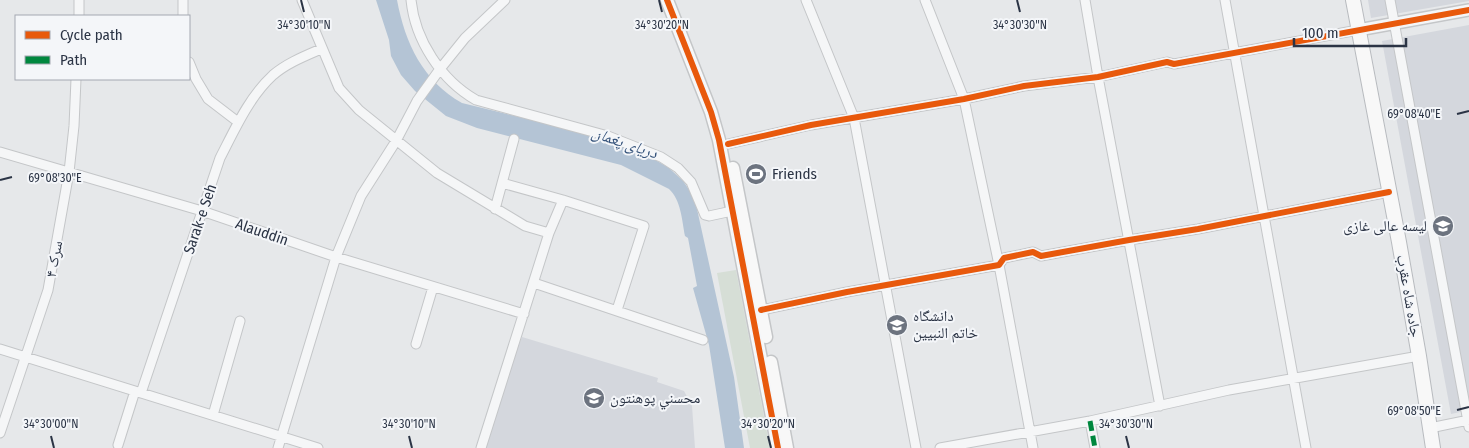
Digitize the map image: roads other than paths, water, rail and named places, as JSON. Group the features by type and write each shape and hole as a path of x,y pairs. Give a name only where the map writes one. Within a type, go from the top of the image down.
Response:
{"highway":[{"name":"جاده شاه عقرب","path":"1352,0 1419,356 1433,448"}],"main road":[{"path":"667,0 714,121 732,211 761,310 787,448"},
{"path":"676,0 714,98 728,144 778,448"}],"street":[{"path":"79,0 79,15"},
{"path":"182,15 183,0"},
{"path":"302,0 339,88 359,110 437,173 525,226 549,234"},
{"path":"411,0 413,16 426,47 439,71 460,91 476,100 608,136 661,158 678,168 691,182 704,215 709,216 732,211"},
{"path":"278,448 336,257 361,196 396,141 417,101 439,71 465,38 505,0"},
{"path":"806,0 854,118 916,448"},
{"path":"925,0 964,99 999,265 1033,448"},
{"path":"1085,0 1160,406"},
{"path":"1225,0 1306,448"},
{"path":"1390,0 1469,422 1430,428"},
{"path":"728,144 812,124 964,99 1024,86 1098,77 1167,62 1174,64 1469,10"},
{"name":"Sarak-e Seh","path":"118,445 220,158 238,122 257,94 274,75 301,57 322,49"},
{"path":"190,64 208,99 238,122"},
{"name":"سرک ۴","path":"0,433 48,290 69,172 74,126 76,80"},
{"path":"495,209 514,139"},
{"name":"Alauddin","path":"0,152 202,212 336,257 524,314"},
{"path":"502,184 563,200 644,226 617,310"},
{"path":"761,310 885,285 999,265 1004,258 1033,252 1042,256 1198,230 1389,192"},
{"path":"481,448 549,234 563,200"},
{"path":"534,283 703,340"},
{"path":"416,344 433,287"},
{"path":"213,416 240,321"},
{"path":"0,349 318,448"},
{"path":"940,448 1030,430 1090,421 1229,390 1419,356"},
{"path":"1090,421 1095,448"}],"water":[{"path":"376,0 397,0 400,16 411,46 426,72 448,94 462,103 616,141 647,155 669,168 683,181 690,191 697,209 734,377 744,448 725,448 709,345 693,288 697,286 688,238 685,236 676,199 669,189 621,165 477,128 446,116 415,91 401,75 391,56 389,40"}],"place":[{"name":"Friends","path":"756,174"},
{"name":"لیسه عالی غازی","path":"1443,226"},
{"name":"دانشگاه خاتم النبیین","path":"897,325"},
{"name":"محسني پوهنتون","path":"594,398"}],"water label":[{"name":"دریای پغمان","path":"625,142"}]}
